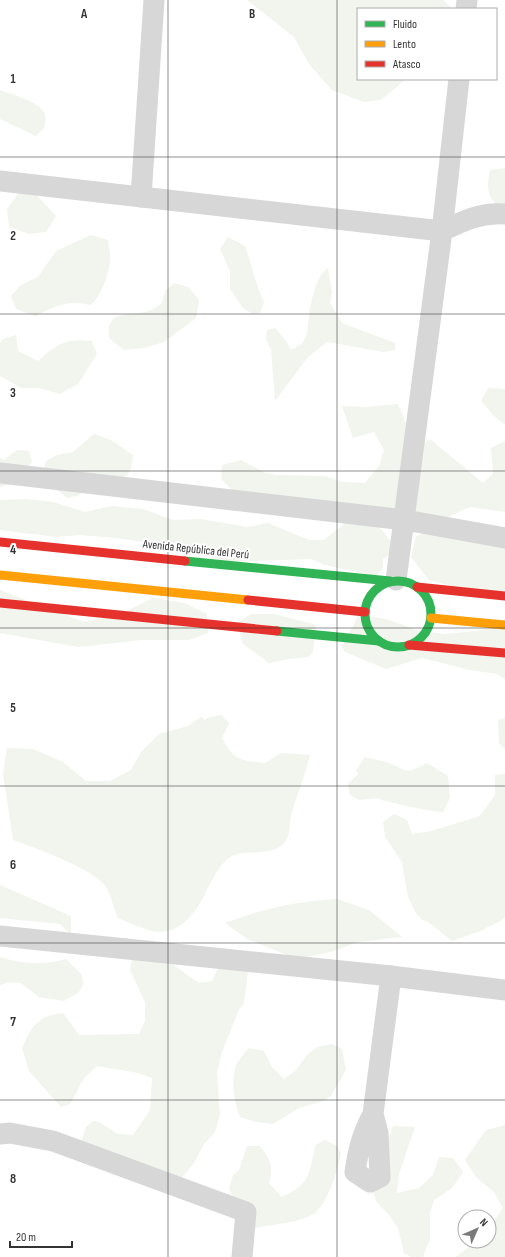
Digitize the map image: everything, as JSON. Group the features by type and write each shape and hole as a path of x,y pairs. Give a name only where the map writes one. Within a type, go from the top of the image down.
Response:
{"main road":[{"name":"Avenida República del Perú","path":"0,542 393,581"},
{"path":"0,575 365,612"},
{"path":"379,641 368,628 365,612 370,596 375,589 393,581 404,581 417,587 505,596"},
{"path":"409,645 424,634 431,618 431,609 428,601 417,587"},
{"path":"0,603 379,641 394,646 409,645 505,653"},
{"path":"431,618 505,625"}],"street":[{"path":"141,197 154,0"},
{"path":"393,581 405,520 442,231 459,80"},
{"path":"0,181 442,231 470,217 496,213 505,214"},
{"path":"0,473 405,520 505,538"},
{"path":"0,936 391,976 505,990"},
{"path":"373,1114 391,976"},
{"path":"0,1134 10,1133 52,1140 246,1212 242,1257"}],"shaded area":[{"path":"247,0 443,0 452,8 357,8 357,80 405,80 381,100 364,102 332,90 309,64 294,37"},
{"path":"0,90 32,102 42,110 45,114 45,127 36,136 0,119"},
{"path":"505,168 505,214 492,199 488,190 488,184 490,170"},
{"path":"31,189 56,216 46,232 29,234 9,227 7,209 17,195"},
{"path":"91,235 108,240 110,257 106,279 101,292 94,302 90,305 82,303 68,303 35,316 16,309 11,296 21,285 38,277 56,251"},
{"path":"228,237 245,246 264,302 260,313 253,314 243,308 230,289 230,271 220,249"},
{"path":"328,268 332,293 330,303 342,323 395,343 395,350 384,352 327,342 308,357 275,401 271,349 266,339 267,330 275,328 286,341 291,350 302,343 307,334 310,310 317,283 320,276"},
{"path":"174,283 188,287 199,300 196,318 164,342 144,348 124,350 109,338 109,328 112,321 116,317 154,309 162,303 165,291"},
{"path":"16,335 18,351 38,361 57,346 75,340 92,341 97,354 78,384 60,394 39,388 21,388 0,376 0,343 3,339"},
{"path":"488,388 505,389 505,425 494,416 481,401"},
{"path":"398,404 407,426 396,510 237,495 221,479 222,465 241,460 263,472 276,475 325,476 343,482 365,483 379,466 384,450 374,432 353,438 342,406 365,407"},
{"path":"94,434 111,440 133,455 130,470 125,477 91,487 77,496 67,498 52,486 43,472 46,461 57,455 73,452"},
{"path":"430,439 483,483 493,474 491,448 505,441 505,512 470,507 446,518 416,520 409,503 421,446"},
{"path":"17,450 29,451 32,462 14,483 0,487 0,458 4,460"},
{"path":"26,499 53,502 85,512 112,506 143,509 173,520 200,519 248,527 268,523 309,540 324,540 344,524 356,523 379,527 397,548 383,559 383,568 376,576 325,565 311,559 229,562 175,547 117,538 79,535 56,537 0,530 0,500"},
{"path":"429,531 505,539 505,600 429,580 411,557 416,536"},
{"path":"0,590 84,622 119,615 153,598 184,603 207,614 208,633 189,640 142,640 78,647 0,633"},
{"path":"251,614 275,614 316,625 313,652 308,657 269,663 243,644 237,623"},
{"path":"359,614 390,620 416,630 444,634 505,626 505,679 497,674 470,670 422,658 386,669 345,652 342,647"},
{"path":"221,715 229,723 222,738 230,751 239,758 265,763 281,753 310,755 291,815 289,833 285,842 280,847 273,850 237,854 227,859 218,870 191,916 178,927 157,932 118,918 108,891 100,880 63,859 13,840 3,774 7,748 33,749 63,762 86,781 110,781 131,770 141,752 159,734 188,726 201,717 205,720 207,718"},
{"path":"505,718 505,749 499,744 498,720"},
{"path":"365,757 386,762 409,771 427,763 448,776 450,798 443,812 420,809 378,798 359,800 350,795 348,784 358,774 356,770"},
{"path":"505,774 505,917 500,922 483,930 452,941 427,921 422,920 416,913 408,897 402,862 385,837 383,822 394,814 407,820 412,834 431,831 480,816 495,795 495,775"},
{"path":"0,885 71,916 71,935 60,924 0,918"},
{"path":"337,899 369,910 402,937 358,942 331,952 297,959 247,939 225,923 280,906"},
{"path":"149,948 199,983 212,981 219,967 248,971 244,1004 239,1009 222,1052 217,1072 220,1115 215,1132 204,1144 194,1163 178,1182 87,1148 82,1140 86,1127 93,1121 99,1122 118,1134 133,1135 150,1110 152,1078 138,1073 97,1066 84,1078 70,1104 61,1107 29,1071 22,1048 36,1023 54,1014 63,1013 79,1035 139,1034 145,1021 145,1002 130,970 134,950"},
{"path":"0,957 33,963 49,963 66,959 82,975 83,984 79,992 64,1001 39,997 21,983 10,982 0,985"},
{"path":"332,1044 342,1049 346,1070 331,1096 323,1101 299,1108 273,1124 256,1122 240,1117 236,1104 233,1083 237,1063 249,1048 264,1051 272,1067 284,1079 295,1071 307,1055 317,1047"},
{"path":"505,1125 505,1257 456,1257 466,1249 497,1249 497,1217 503,1208 494,1192 476,1177 465,1160 486,1130"},
{"path":"393,1126 415,1127 399,1174 397,1193 419,1188 433,1175 439,1157 453,1158 463,1172 452,1188 434,1200 430,1213 430,1239 423,1257 411,1257 404,1253 398,1228 389,1215 376,1201 370,1181"},
{"path":"325,1140 337,1146 341,1153 332,1184 321,1207 310,1216 303,1219 256,1228 240,1211 229,1189 233,1175 239,1170 247,1146 260,1146 263,1150 269,1159 271,1168 269,1183 282,1197 292,1192 304,1182 310,1171 316,1145"}],"traffic: fast":[{"path":"185,561 390,581"},
{"path":"398,581 411,584 421,591 428,601 431,614 428,627 421,637 411,644 398,647 385,644 375,637 368,627 365,614 368,601 375,591 385,584 398,581"},
{"path":"277,631 379,641"}],"traffic: slow":[{"path":"0,575 248,600"},
{"path":"431,618 505,625"}],"traffic: jam":[{"path":"0,542 185,561"},
{"path":"417,587 505,596"},
{"path":"248,600 365,612"},
{"path":"0,603 277,631"},
{"path":"409,645 505,653"}]}
